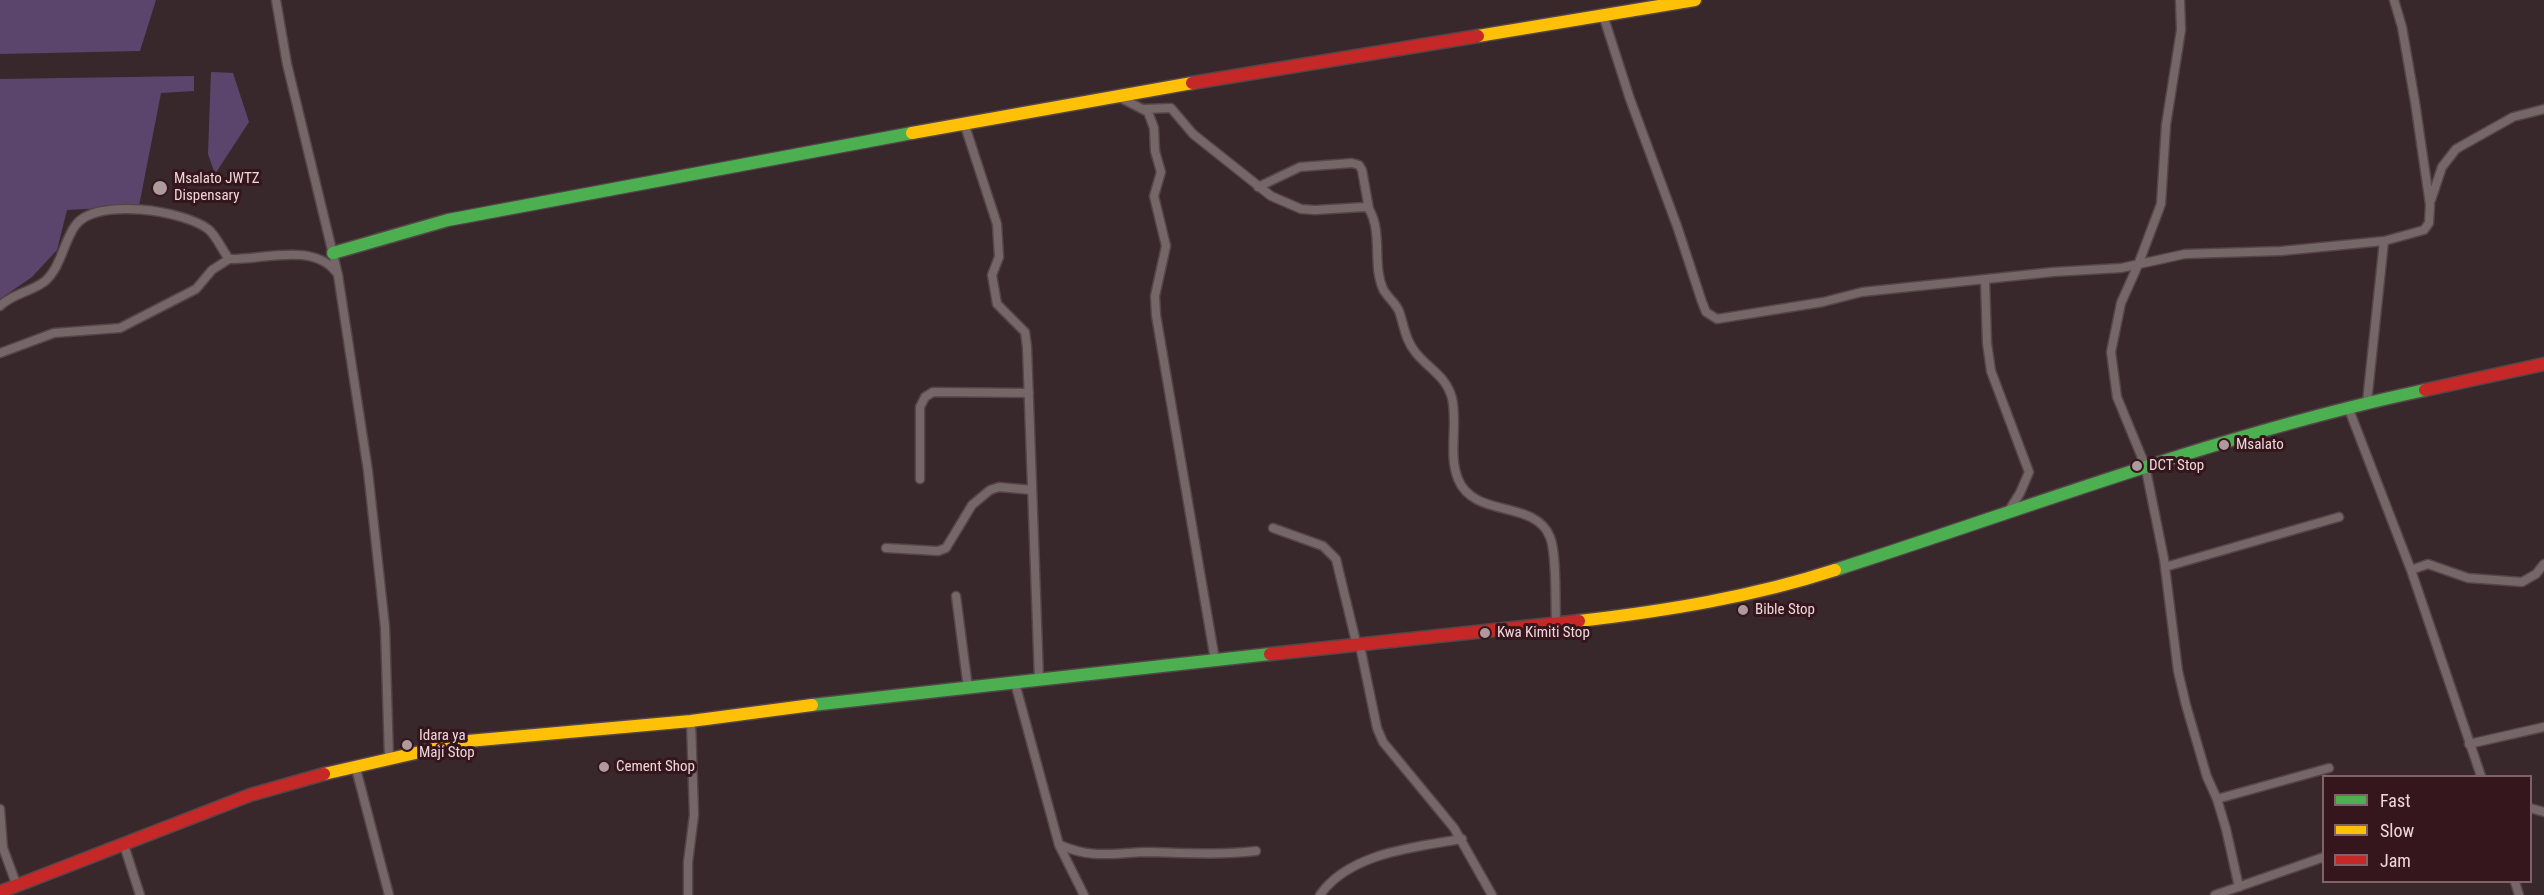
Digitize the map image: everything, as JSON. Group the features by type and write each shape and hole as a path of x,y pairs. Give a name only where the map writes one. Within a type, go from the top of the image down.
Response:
{"main road":[{"path":"333,254 447,220 964,123 1695,0"},
{"path":"0,892 250,795 355,765 468,741 691,721 1039,679 1556,623 1662,610 1782,587 2006,515 2145,465 2367,402 2544,364"}],"street":[{"path":"276,0 287,64 338,275 368,471 385,627 389,758"},
{"path":"2180,0 2181,30 2166,125 2161,204 2121,303 2111,352 2117,397 2145,465 2165,567 2181,682 2204,768 2217,799 2239,887"},
{"path":"1603,15 1642,134 1677,226 1702,302 1712,318 1814,303 1845,294 2138,265 2185,254 2281,251 2385,241 2424,230 2429,223 2430,205 2413,91 2394,0"},
{"path":"1116,96 1144,110 1153,120 1155,151 1161,172 1154,196 1166,246 1155,296 1158,336 1215,660"},
{"path":"1144,110 1171,108 1193,134 1258,188 1283,202 1301,209 1369,209"},
{"path":"2430,205 2442,167 2456,149 2513,117 2544,109"},
{"path":"964,123 997,224 999,257 992,275 997,304 1025,332 1039,679"},
{"path":"1258,188 1300,167 1352,163 1359,165 1362,170 1369,209 1376,227 1380,281 1398,310 1404,330 1416,353 1446,382 1449,390 1455,417 1453,458 1458,479 1471,497 1539,521 1551,539 1556,623"},
{"path":"0,306 45,281 64,252 75,225 85,217 104,210 128,209 191,219 211,231 229,259"},
{"path":"2367,402 2385,241"},
{"path":"0,353 54,333 120,328 196,289 212,270 229,259 315,257 330,264 338,275"},
{"path":"1985,280 1987,343 1991,371 2029,472 2020,494 2006,515"},
{"path":"920,478 920,406 925,397 933,392 1029,393"},
{"path":"2348,407 2411,570 2480,775"},
{"path":"886,548 938,551 946,548 972,505 990,490 999,487 1032,490"},
{"path":"2165,567 2339,517"},
{"path":"1273,528 1323,546 1336,559 1377,729 1383,742 1462,840 1492,895"},
{"path":"2411,570 2428,564 2468,578 2522,582 2536,574 2544,564"},
{"path":"956,596 968,688"},
{"path":"1016,682 1059,845 1084,895"},
{"path":"688,895 688,862 694,815 691,721"},
{"path":"2469,744 2544,726"},
{"path":"355,765 388,895"},
{"path":"2217,799 2329,768"},
{"path":"0,809 3,848 17,886"},
{"path":"1320,895 1328,884 1383,854 1462,840"},
{"path":"124,845 140,895"},
{"path":"1059,845 1073,851 1110,856 1151,852 1213,855 1256,851"},
{"path":"2216,895 2322,858"}],"shaded area":[{"path":"0,0 156,0 140,51 0,54"},
{"path":"211,72 233,73 249,122 215,174 208,154"},
{"path":"194,76 194,91 161,93 139,206 67,210 57,250 32,277 0,299 0,79"}],"traffic: fast":[{"path":"333,253 448,220 912,133"},
{"path":"1835,570 2201,449 2350,407 2425,390"},
{"path":"812,705 1270,654"}],"traffic: slow":[{"path":"1478,36 1695,0"},
{"path":"912,133 1192,83"},
{"path":"1579,621 1708,602 1804,580 1835,570"},
{"path":"324,774 468,741 691,721 812,705"}],"traffic: jam":[{"path":"1192,83 1478,36"},
{"path":"2425,390 2544,364"},
{"path":"1270,654 1579,621"},
{"path":"0,892 250,795 324,774"}],"place":[{"name":"Msalato JWTZ Dispensary","path":"160,188"},
{"name":"Msalato","path":"2224,445"},
{"name":"DCT Stop","path":"2137,466"},
{"name":"Bible Stop","path":"1743,610"},
{"name":"Kwa Kimiti Stop","path":"1485,633"},
{"name":"Idara ya Maji Stop","path":"407,745"},
{"name":"Cement Shop","path":"604,767"}]}
